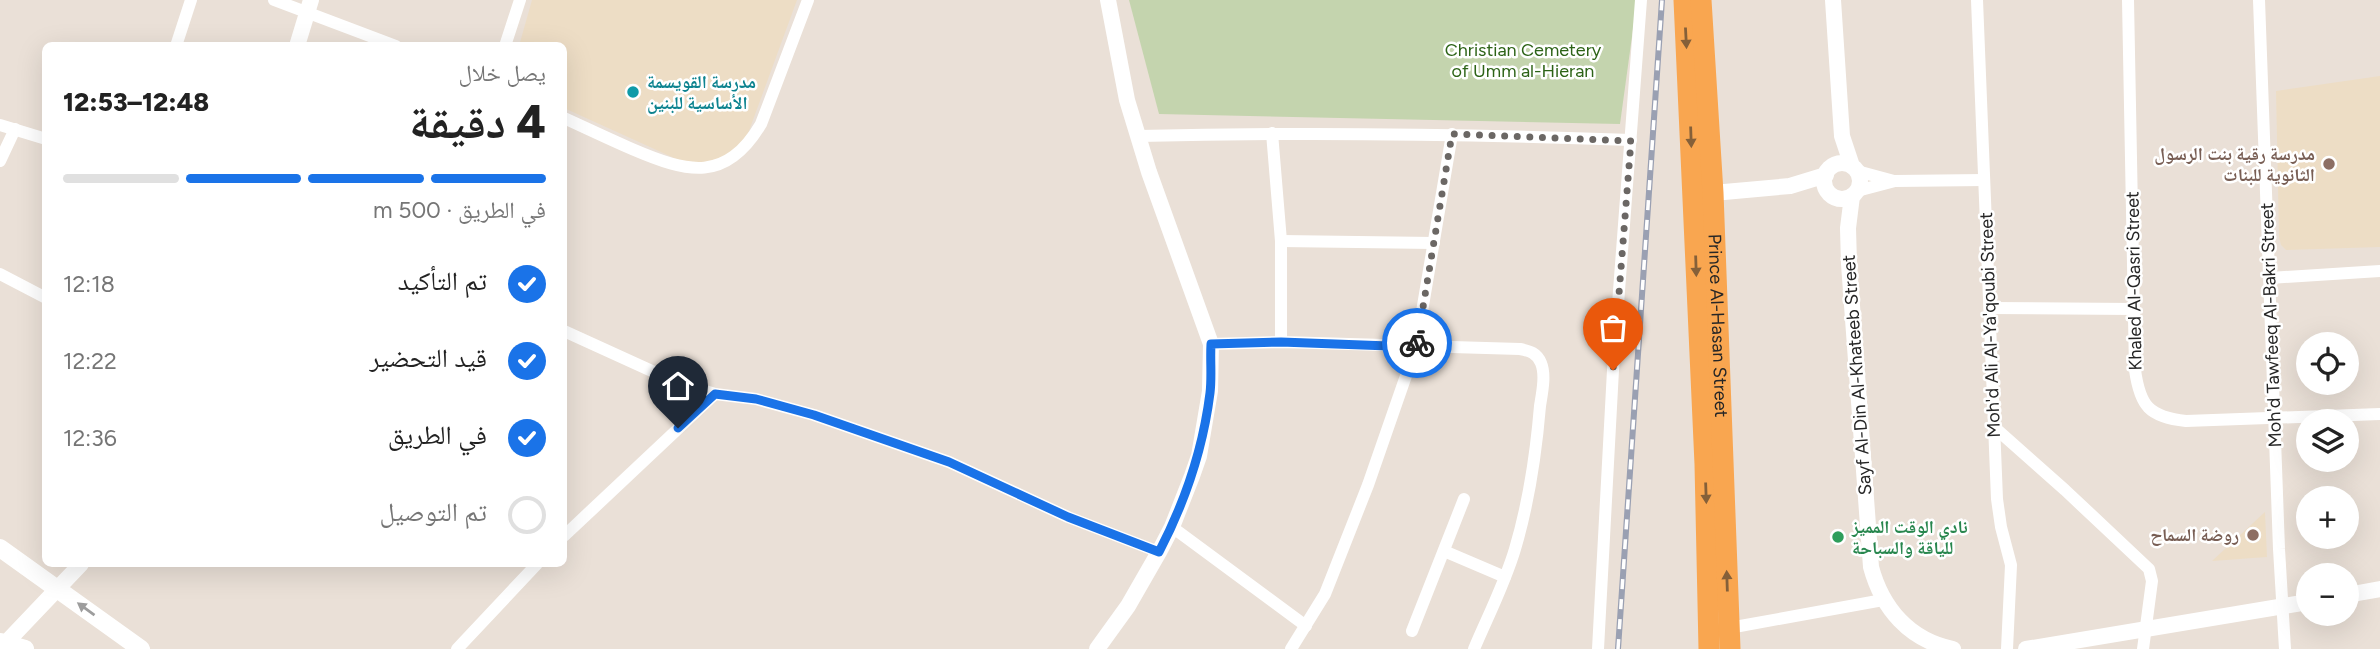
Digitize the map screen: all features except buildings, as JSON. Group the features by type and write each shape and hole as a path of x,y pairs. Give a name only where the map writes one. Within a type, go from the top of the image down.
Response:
{"highway":[{"name":"Prince Al-Hasan Street","path":"1684,0 1705,464 1709,649"},
{"name":"Prince Al-Hasan Street","path":"1701,0 1713,193 1730,638"}],"main road":[{"path":"0,548 141,649"},
{"path":"2,645 25,649"}],"street":[{"path":"177,42 191,0"},
{"path":"274,0 309,6 387,42"},
{"path":"506,42 520,0"},
{"path":"567,119 679,167 701,169 718,165 737,154 750,142 761,124 808,0"},
{"path":"1097,649 1128,606 1159,552 1172,527 1199,456 1210,391 1211,344 1127,100 1108,0"},
{"path":"1598,649 1613,370 1641,0"},
{"path":"1833,0 1842,136 1860,181 1855,193"},
{"name":"Moh'd Ali Al-Ya'qoubi Street","path":"1977,0 1998,507 2011,565 2007,649"},
{"name":"Khaled Al-Qasri Street","path":"2128,0 2134,309 2137,382 2141,396 2150,410 2159,416 2186,421 2380,414"},
{"name":"Moh'd Tawfeeq Al-Bakri Street","path":"2259,0 2281,606 2285,649"},
{"path":"298,42 309,6"},
{"path":"0,125 42,138"},
{"path":"0,161 15,129"},
{"path":"1139,136 1272,133 1452,134 1631,141"},
{"path":"1272,133 1281,241 1281,342"},
{"path":"1291,649 1325,594 1368,485 1416,347 1452,134"},
{"path":"1831,194 1825,185 1842,136"},
{"path":"1713,193 1790,186 1843,163 1895,181"},
{"path":"1790,186 1831,194 1842,199 1895,181 1984,180"},
{"name":"Sayf Al-Din Al-Khateeb Street","path":"1855,193 1848,228 1871,567 1883,600 1910,631 1927,642 1953,649"},
{"name":"Sayf Al-Din Al-Khateeb Street","path":"1831,194 1848,228"},
{"path":"1281,241 1434,243"},
{"path":"2270,278 2380,271"},
{"path":"0,274 42,296"},
{"path":"1990,308 2134,309"},
{"path":"567,335 676,382 715,394 756,399 814,415 949,462 1068,517 1159,552"},
{"path":"1211,344 1281,342 1532,351 1542,365 1533,471 1515,551 1474,649"},
{"path":"567,533 715,394"},
{"path":"1994,427 2149,569 2152,582 2143,649"},
{"path":"1412,631 1464,499"},
{"path":"1172,527 1306,626"},
{"path":"1444,551 1505,577"},
{"path":"2,645 78,567"},
{"path":"457,649 534,567"},
{"path":"2359,593 2380,589"},
{"path":"1730,638 1883,600"},
{"path":"2026,649 2296,604"}],"shaded area":[{"path":"532,0 797,0 746,139 726,156 709,162 683,162 567,109 567,42 520,42"},
{"name":"مدرسة رقية بنت الرسول الثانوية للبنات","path":"2380,76 2380,247 2286,250 2279,237 2276,91"},
{"name":"روضة السماح","path":"2265,512 2267,557 2212,561"}],"green space":[{"name":"Christian Cemetery of Umm al-Hieran","path":"1129,0 1637,0 1620,124 1159,114"}],"railway":[{"path":"1618,649 1662,0"}],"way so far":[{"path":"1417,343 1452,134 1631,141 1613,370"}],"place":[{"name":"مدرسة القويسمة الأساسية للبنين","path":"633,92"},
{"name":"مدرسة رقية بنت الرسول الثانوية للبنات","path":"2329,164"},
{"name":"روضة السماح","path":"2253,535"},
{"name":"نادي الوقت المميز للياقة والسباحة","path":"1838,537"}],"route":[{"path":"678,428 715,394 756,399 814,415 949,462 1068,517 1159,552 1172,527 1199,456 1210,391 1211,344 1281,342 1416,347 1417,343"}]}
